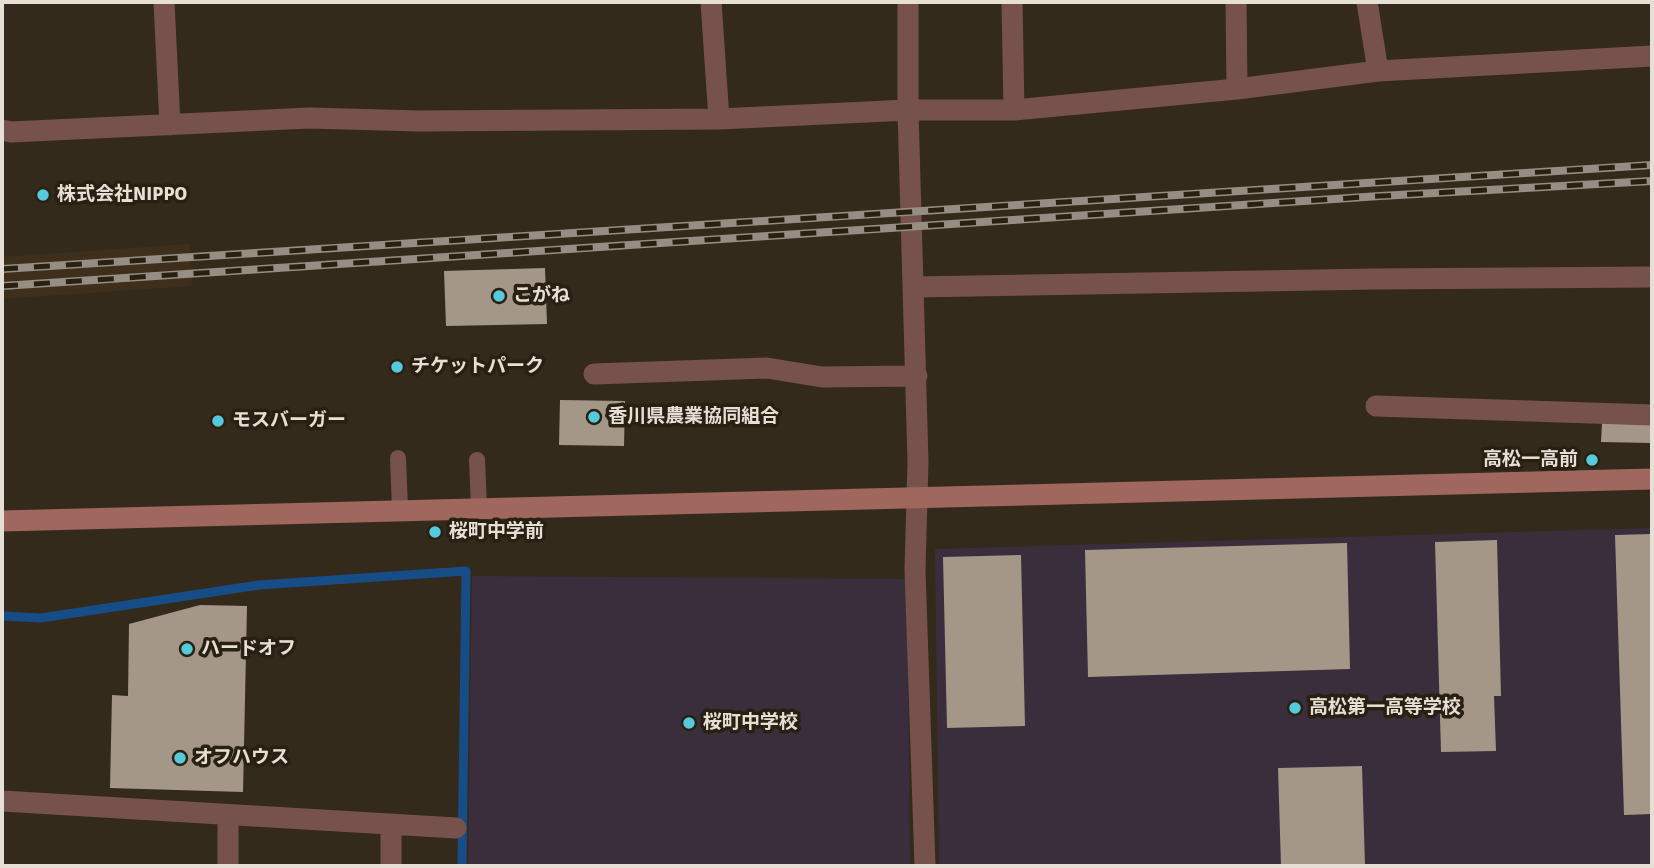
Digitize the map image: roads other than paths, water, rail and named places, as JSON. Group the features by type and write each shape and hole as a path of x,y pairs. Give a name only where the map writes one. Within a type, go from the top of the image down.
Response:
{"street":[{"path":"164,2 170,125"},
{"path":"711,2 719,118"},
{"path":"908,2 908,110 917,376 918,498 915,570 925,866"},
{"path":"1012,2 1014,110"},
{"path":"1236,2 1237,89"},
{"path":"1367,2 1378,71"},
{"path":"2,130 11,132 309,118 419,121 719,118 908,110 1014,110 1237,89 1378,71 1652,56"},
{"path":"915,287 1652,277"},
{"path":"594,374 767,368 821,377 917,376"},
{"path":"1376,406 1652,415"},
{"path":"2,520 1652,479"},
{"path":"2,801 456,828"},
{"path":"228,816 228,866"},
{"path":"391,824 391,866"}],"lane":[{"path":"398,458 400,510"},
{"path":"477,460 479,508"}],"waterway":[{"path":"3,616 41,618 259,585 466,571 462,866"}],"railway":[{"path":"2,269 1652,165"},
{"path":"2,286 1380,196 1652,181"}],"place":[{"name":"株式会社NIPPO","path":"43,195"},
{"name":"こがね","path":"499,296"},
{"name":"チケットパーク","path":"397,367"},
{"name":"香川県農業協同組合","path":"594,417"},
{"name":"モスバーガー","path":"218,421"},
{"name":"高松一高前","path":"1592,460"},
{"name":"桜町中学前","path":"435,532"},
{"name":"ハードオフ","path":"187,649"},
{"name":"高松第一高等学校","path":"1295,708"},
{"name":"桜町中学校","path":"689,723"},
{"name":"オフハウス","path":"180,758"}]}
